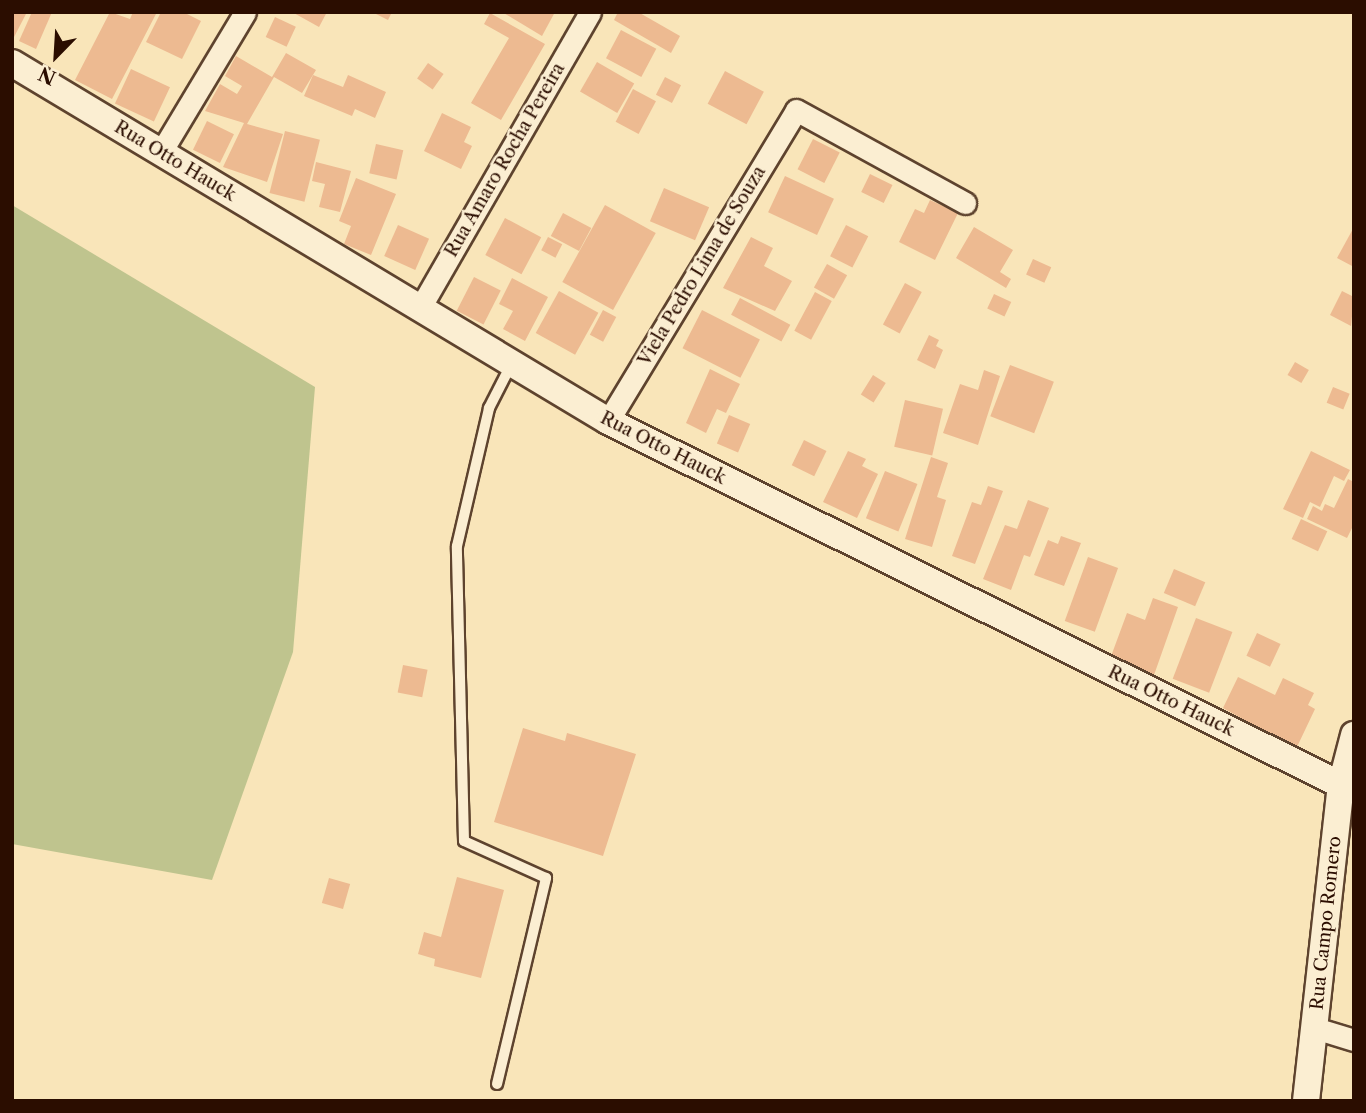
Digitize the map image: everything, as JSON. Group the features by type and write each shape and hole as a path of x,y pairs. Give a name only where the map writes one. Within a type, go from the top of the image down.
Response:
{"street":[{"path":"160,152 246,12"},
{"name":"Rua Amaro Rocha Pereira","path":"420,309 590,12"},
{"name":"Rua Otto Hauck","path":"12,63 608,421 1341,785"},
{"name":"Viela Pedro Lima de Souza","path":"608,421 796,110 965,203"},
{"name":"Rua Campo Romero","path":"1306,1101 1341,785 1354,735"},
{"path":"1315,1028 1354,1040"}],"lane":[{"path":"497,1084 546,878 464,841 457,546 489,408 511,365"}],"green space":[{"path":"12,205 315,387 293,652 212,880 12,844"}],"building":[{"path":"12,12 27,12 12,41"},
{"path":"32,12 52,12 36,49 19,41"},
{"path":"110,12 130,19 133,12 157,12 112,99 75,80"},
{"path":"161,12 183,12 201,21 182,59 146,42"},
{"path":"292,12 327,12 319,27"},
{"path":"372,12 392,12 388,20"},
{"path":"502,12 555,12 542,36"},
{"path":"618,12 638,12 680,36 671,53 614,20"},
{"path":"490,13 545,44 501,120 471,103 509,38 484,24"},
{"path":"275,17 296,27 287,47 266,37"},
{"path":"621,30 656,49 641,77 606,58"},
{"path":"286,53 316,70 302,93 274,77 247,124 283,134 267,182 223,167 244,123 205,111 220,84 237,94 242,86 225,76 236,56 272,77"},
{"path":"597,62 634,84 617,113 580,91"},
{"path":"428,63 444,74 433,89 417,79"},
{"path":"131,69 170,87 154,122 115,103"},
{"path":"725,71 764,92 746,124 708,104"},
{"path":"313,75 343,87 348,75 386,92 375,118 355,109 352,116 304,96"},
{"path":"665,77 681,85 672,103 656,95"},
{"path":"633,89 656,101 639,134 616,122"},
{"path":"442,113 471,127 464,142 472,146 461,169 424,151"},
{"path":"207,121 234,134 220,163 193,150"},
{"path":"285,131 320,140 304,202 270,193"},
{"path":"813,139 840,153 824,183 798,169"},
{"path":"376,144 403,150 397,180 369,173"},
{"path":"316,162 351,171 340,212 319,207 325,184 312,181"},
{"path":"870,174 892,185 884,203 861,192"},
{"path":"785,176 834,199 817,235 768,212"},
{"path":"356,178 396,194 371,255 344,244 351,226 339,221"},
{"path":"664,188 709,207 695,240 650,221"},
{"path":"930,200 958,213 935,260 899,242 915,209 924,213"},
{"path":"605,205 656,233 613,310 562,282"},
{"path":"563,213 591,228 579,251 551,236"},
{"path":"505,218 541,237 521,274 485,255"},
{"path":"398,225 429,239 415,270 384,256"},
{"path":"846,225 868,236 852,268 830,256"},
{"path":"974,227 1013,250 1000,272 1011,279 1006,288 956,258"},
{"path":"1354,227 1354,267 1337,258"},
{"path":"548,237 562,244 555,258 541,250"},
{"path":"751,237 773,248 764,266 792,281 775,311 723,288"},
{"path":"1033,259 1051,267 1044,283 1026,275"},
{"path":"827,264 847,275 834,299 814,288"},
{"path":"474,277 501,291 483,324 457,311"},
{"path":"512,278 548,297 525,341 503,329 513,311 499,304"},
{"path":"905,283 922,292 900,333 883,324"},
{"path":"559,291 598,313 575,355 536,333"},
{"path":"1342,291 1354,297 1351,326 1330,315"},
{"path":"815,292 832,301 811,340 794,331"},
{"path":"994,294 1011,302 1004,317 987,309"},
{"path":"740,298 790,325 781,342 731,315"},
{"path":"603,310 616,317 603,342 590,335"},
{"path":"702,310 760,340 740,378 682,348"},
{"path":"929,335 939,340 936,346 943,350 935,369 917,360"},
{"path":"1295,362 1309,370 1301,383 1288,375"},
{"path":"1010,365 1054,382 1034,433 990,416"},
{"path":"710,369 740,384 726,413 717,409 706,433 686,423"},
{"path":"984,370 1000,376 978,445 943,433 960,384 978,390"},
{"path":"873,375 886,383 874,402 861,395"},
{"path":"1333,387 1350,394 1343,410 1327,403"},
{"path":"905,400 943,409 932,456 894,447"},
{"path":"729,415 750,424 738,453 717,444"},
{"path":"804,440 826,451 814,476 792,465"},
{"path":"848,451 866,459 862,466 878,474 857,518 823,502"},
{"path":"1311,451 1350,470 1344,481 1334,476 1320,507 1310,502 1303,518 1283,509"},
{"path":"931,457 948,463 937,497 946,500 932,547 905,539"},
{"path":"885,471 917,484 898,531 866,518"},
{"path":"1348,479 1354,482 1354,524 1347,538 1307,519 1313,506 1322,511 1325,504 1334,508"},
{"path":"988,486 1003,491 975,564 952,556 972,502 981,505"},
{"path":"1028,500 1049,508 1030,557 1024,555 1011,590 983,579 1005,525 1017,529"},
{"path":"1301,519 1327,531 1318,551 1292,539"},
{"path":"1061,536 1081,543 1064,586 1034,575 1048,540 1058,544"},
{"path":"1088,557 1118,568 1095,632 1065,621"},
{"path":"1174,569 1205,582 1195,606 1164,593"},
{"path":"1153,598 1178,607 1154,675 1110,659 1127,613 1145,620"},
{"path":"1196,618 1232,632 1209,693 1173,679"},
{"path":"1257,633 1281,644 1270,667 1246,656"},
{"path":"403,665 428,670 422,697 398,692"},
{"path":"1238,677 1275,695 1283,678 1314,693 1308,705 1315,709 1296,749 1223,708"},
{"path":"523,728 565,741 567,733 636,754 603,856 494,822"},
{"path":"457,877 504,890 481,978 434,966 435,959 418,954 424,932 441,937"},
{"path":"329,878 350,884 343,909 322,903"}]}
